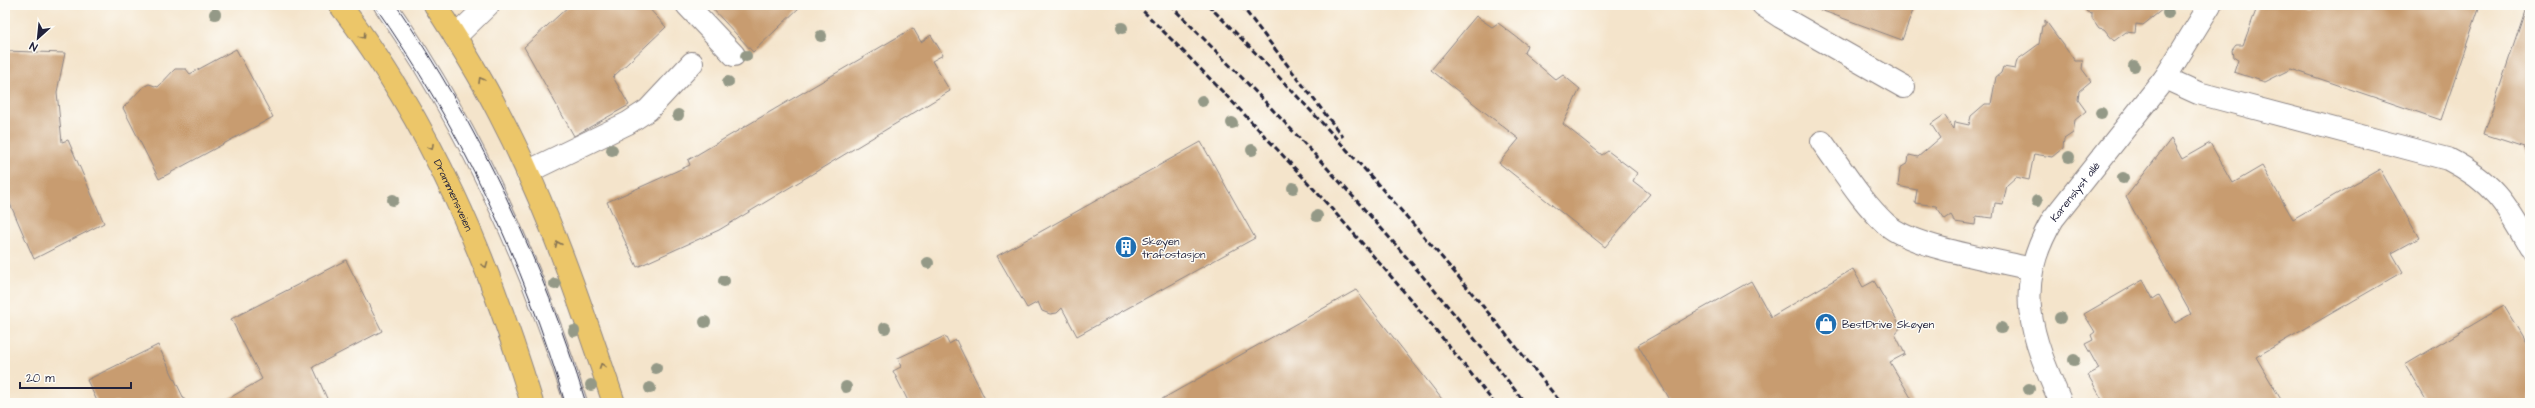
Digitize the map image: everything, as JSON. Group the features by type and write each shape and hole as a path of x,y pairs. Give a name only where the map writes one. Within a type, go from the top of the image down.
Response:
{"main road":[{"name":"Drammensveien","path":"340,5 385,69 432,149 469,226 503,313 532,403"},
{"path":"435,5 500,114 527,172 567,267 614,403"}],"street":[{"path":"384,5 432,76 482,166 551,327 576,403"},
{"path":"455,37 488,5"},
{"path":"687,5 734,55"},
{"path":"1764,5 1781,18 1904,87"},
{"name":"Karenslyst allé","path":"2061,403 2042,361 2032,323 2029,296 2031,268 2039,242 2053,219 2165,78 2210,5"},
{"path":"527,172 572,152 648,110 692,63"},
{"path":"2165,78 2198,93 2448,159 2474,172 2493,189 2512,214 2530,246"},
{"path":"1822,142 1872,209 1887,224 1915,241 2031,268"}],"building":[{"path":"570,5 646,5 666,27 613,77 629,105 574,136 524,47"},
{"path":"709,5 802,5 753,52"},
{"path":"1807,5 1915,5 1902,40"},
{"path":"2082,5 2168,5 2143,25 2136,24 2135,33 2126,32 2114,41 2104,29 2099,28 2092,18 2092,13 2087,12"},
{"path":"2258,5 2480,5 2441,120 2291,69 2265,82 2234,72 2238,60 2233,57 2232,50 2236,45 2243,45"},
{"path":"2527,5 2530,5 2530,159 2524,147 2484,134"},
{"path":"1476,16 1492,27 1498,23 1527,45 1524,53 1556,80 1563,75 1580,89 1563,124 1602,155 1608,151 1637,173 1633,181 1650,194 1605,247 1499,163 1519,139 1431,70"},
{"path":"2045,20 2075,61 2083,61 2082,69 2091,81 2079,91 2078,100 2086,111 2075,120 2073,133 2064,139 2063,148 2052,157 2034,154 2029,180 2016,177 2007,185 2003,204 1995,203 1993,218 1976,216 1975,225 1955,222 1951,215 1945,219 1936,206 1915,203 1917,190 1898,186 1900,168 1908,163 1909,155 1918,157 1940,138 1931,124 1944,115 1954,129 1955,122 1969,125 1971,116 1985,104 1991,104 1996,77 2001,73 2003,67 2015,69 2017,60 2039,44 2042,26 2045,26"},
{"path":"913,28 921,42 931,35 943,55 932,61 950,91 719,230 637,267 607,202 690,165 688,160"},
{"path":"236,49 273,117 159,179 123,108 143,87 149,84 158,87 175,69 186,69 190,74"},
{"path":"5,51 65,53 57,92 62,142 68,140 104,223 34,259 5,192"},
{"path":"2171,139 2182,159 2210,143 2233,183 2262,166 2293,219 2380,169 2419,238 2392,253 2403,272 2256,357 2283,403 2104,403 2088,375 2099,369 2085,344 2093,340 2091,335 2095,332 2084,314 2143,280 2153,299 2159,295 2175,323 2191,314 2126,197"},
{"name":"Skøyen trafostasjon","path":"1201,142 1255,238 1077,336 1062,308 1057,313 1050,314 1042,311 1038,302 1027,308 997,256"},
{"path":"346,260 382,331 313,367 329,403 221,403 262,379 231,319"},
{"path":"1853,269 1863,287 1874,281 1901,327 1895,334 1905,354 1890,362 1914,403 1672,403 1638,345 1751,281 1771,317"},
{"path":"1356,290 1445,403 1155,403"},
{"path":"2504,306 2530,349 2530,403 2428,403 2405,365"},
{"path":"945,336 949,344 956,340 987,403 909,403 893,371 901,367 898,358"},
{"path":"158,345 186,403 98,403 87,380"}],"tram line":[{"path":"374,5 434,98 486,196 530,298 565,403"},
{"path":"396,5 455,99 506,197 550,298 586,403"}],"railway":[{"path":"1137,5 1231,100 1322,198 1410,299 1494,403"},
{"path":"1170,5 1263,100 1354,198 1442,299 1525,403"},
{"path":"1208,5 1301,100 1390,198 1477,299 1561,403"},
{"path":"1241,5 1343,137"}],"place":[{"name":"Skøyen trafostasjon","path":"1126,247"},
{"name":"BestDrive Skøyen","path":"1826,324"}]}
